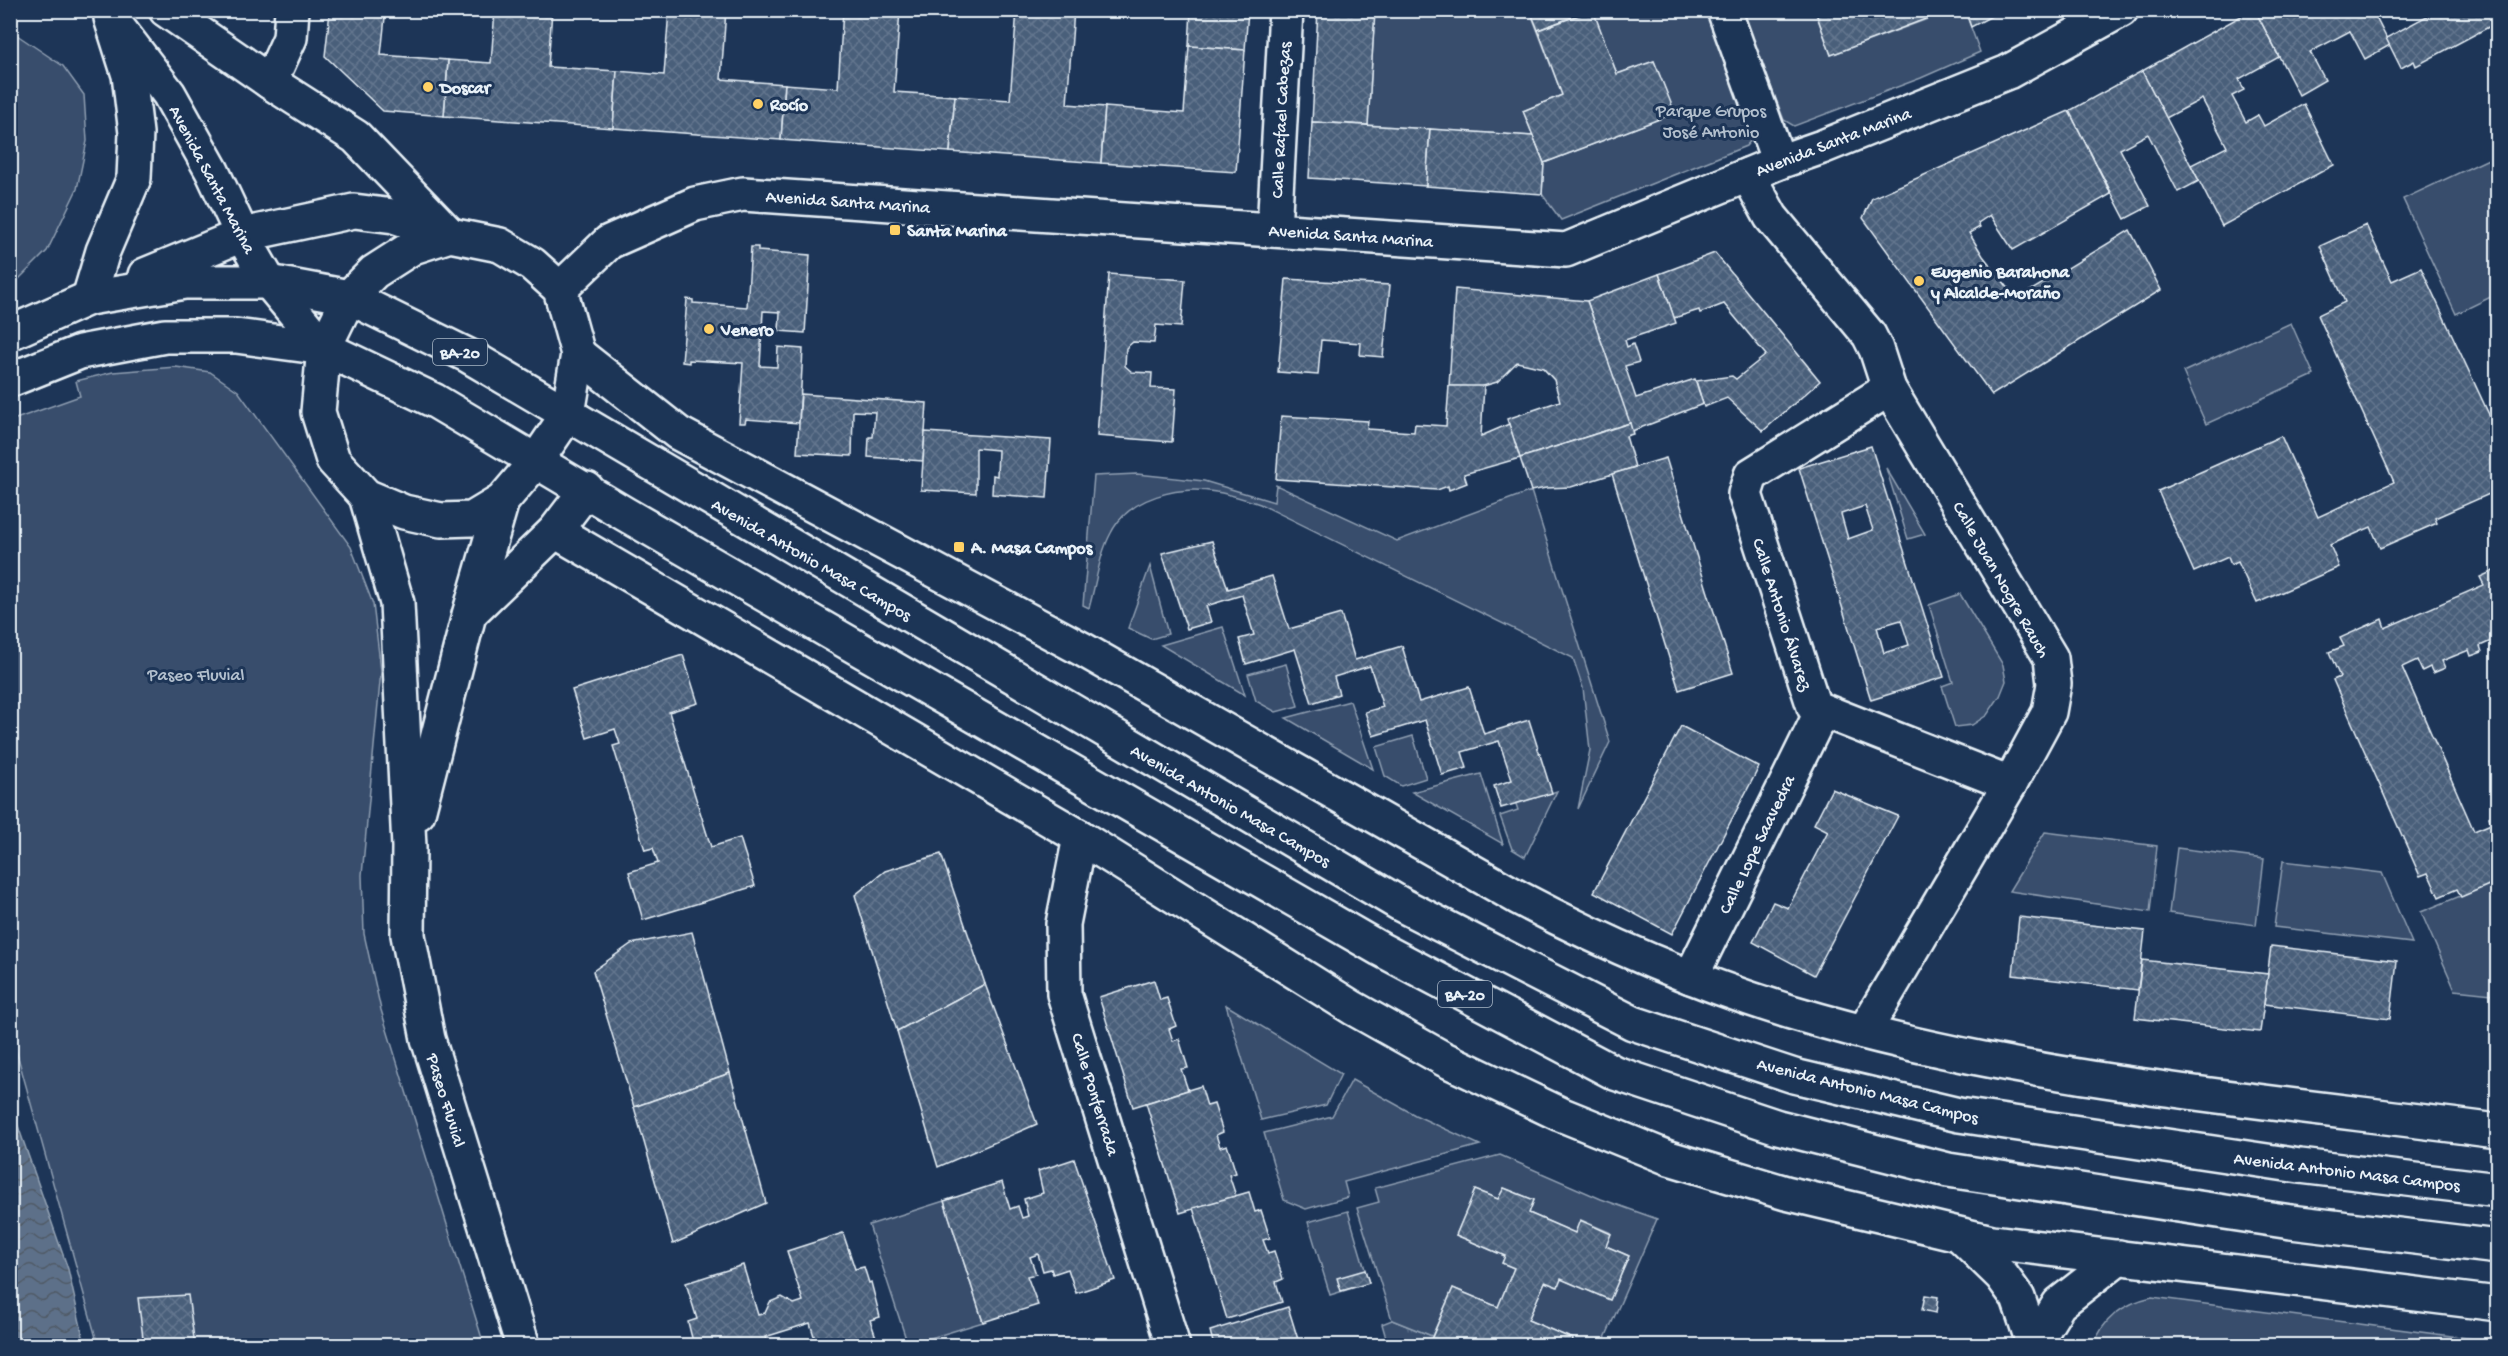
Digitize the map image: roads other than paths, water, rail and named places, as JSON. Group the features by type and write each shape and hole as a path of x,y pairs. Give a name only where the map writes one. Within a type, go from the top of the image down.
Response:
{"main road":[{"path":"166,10 270,82 356,137 450,235"},
{"path":"270,82 290,38 292,10"},
{"name":"Calle Rafael Cabezas","path":"1274,230 1286,10"},
{"path":"1724,10 1779,162"},
{"name":"Avenida Santa Marina","path":"560,289 609,242 695,204 742,194 1566,250 1779,162 2008,72 2121,10"},
{"path":"89,298 103,251 134,178 136,133 129,75 106,14"},
{"name":"Avenida Santa Marina","path":"106,14 169,94 212,171 242,235 268,282 324,348"},
{"name":"Calle Juan Nogre Rauch","path":"1748,175 1771,217 1869,335 1889,389 2051,658 2054,684 2049,712 2010,784 1864,1032"},
{"path":"89,298 242,235 354,211 394,216 450,235 500,245 532,264 560,289 578,354 568,414 536,461 502,501 472,519 441,520 404,512 366,496 333,460 318,412 324,348 349,297 374,272 413,247 450,235"},
{"name":"Avenida Antonio Masa Campos","path":"23,328 89,298 185,282 268,282 349,297 469,356 1402,905 1633,1023 1794,1076 1959,1115 2300,1166 2498,1190"},
{"name":"BA-20","path":"10,380 80,352 165,336 236,336 324,348 435,401 587,489 656,532 1380,949 1615,1073 1778,1127 1948,1170 2291,1222 2498,1247"},
{"path":"578,354 678,433 1083,650 1519,898 1592,936 1691,977 1790,1011 1864,1032 1971,1056 2126,1083 2498,1131"},
{"name":"Calle Antonio Álvarez","path":"1889,389 1751,475 1745,494 1814,707 2010,784"},
{"path":"468,615 555,531 587,489"},
{"name":"Paseo Fluvial","path":"366,496 397,603 409,847 408,935 428,1039 523,1346"},
{"name":"Paseo Fluvial","path":"409,847 468,615 502,501"},
{"path":"555,531 1080,837 1353,1008 1444,1059 1560,1114 1669,1158 1786,1193 1961,1236 2056,1251 2498,1304"},
{"name":"Calle Lope Saavedra","path":"1691,977 1822,711"},
{"name":"Calle Ponferrada","path":"1080,837 1064,924 1064,994 1173,1346"},
{"path":"1961,1236 2002,1276 2018,1298 2034,1344"},
{"path":"2034,1344 2059,1304 2119,1257"}],"water":[{"path":"11,1106 68,1269 85,1345 11,1345"}],"place":[{"name":"Doscar","path":"428,87"},
{"name":"Rocío","path":"758,104"},
{"name":"Santa Marina","path":"895,230"},
{"name":"Eugenio Barahona y Alcalde-Moraño","path":"1919,281"},
{"name":"Venero","path":"709,329"},
{"name":"A. Masa Campos","path":"959,547"}],"park label":[{"name":"Parque Grupos José Antonio","path":"1711,120"}]}
